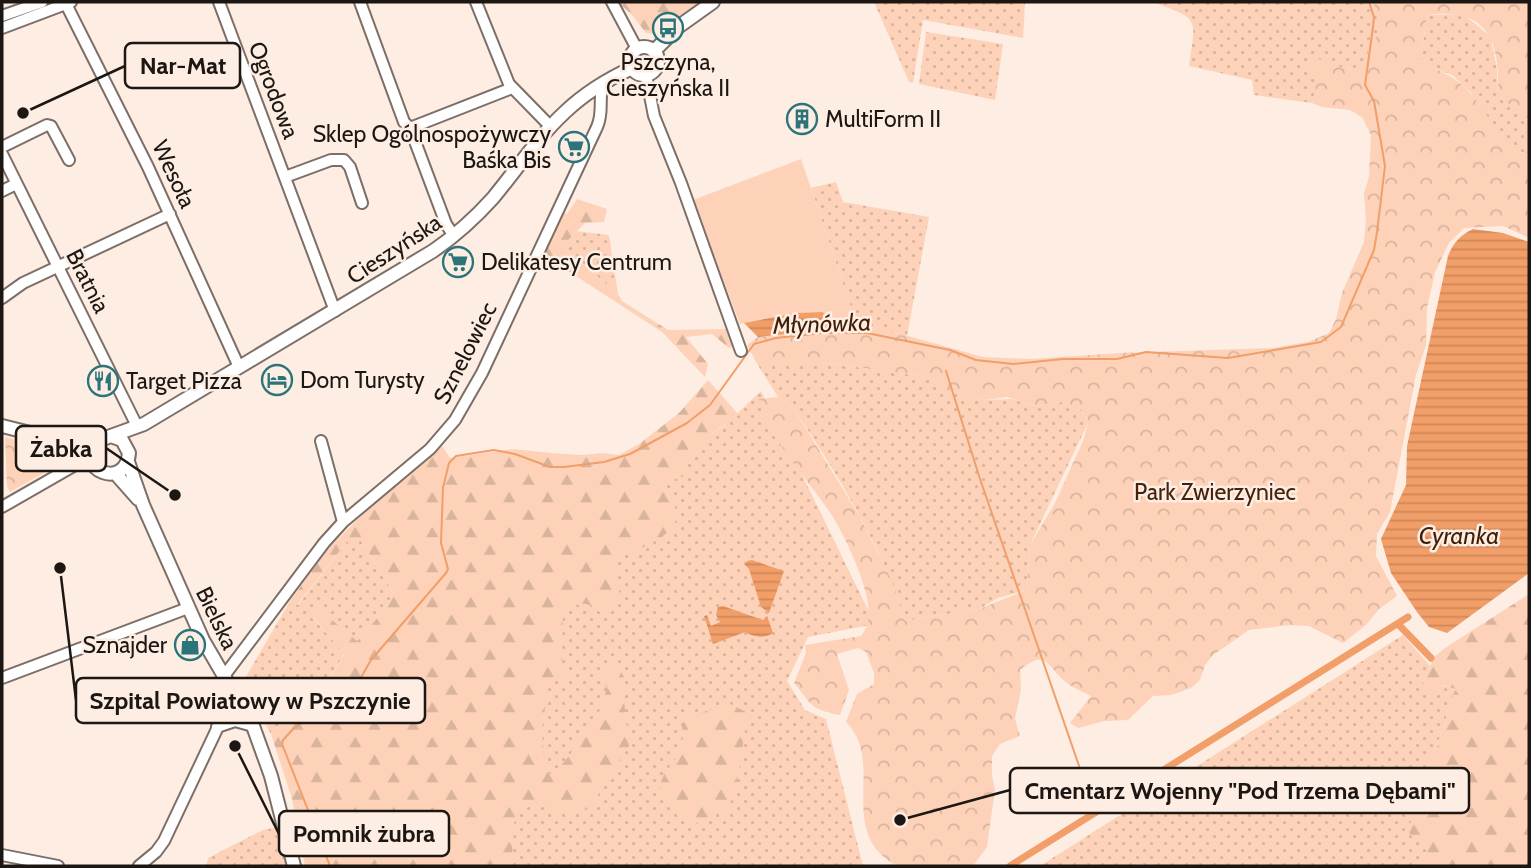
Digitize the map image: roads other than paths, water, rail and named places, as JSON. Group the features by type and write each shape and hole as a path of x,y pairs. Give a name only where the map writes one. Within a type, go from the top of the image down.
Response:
{"main road":[{"path":"654,51 678,27 713,2"},
{"path":"646,47 654,51 658,58 657,67 652,73 637,73 632,68 631,57 637,49 646,47"},
{"name":"Cieszyńska","path":"111,436 141,425 423,258 454,236 493,197 550,126 583,97 632,68"},
{"name":"Cieszyńska","path":"128,456 141,425"},
{"path":"2,426 74,444 111,436 122,440 128,456 125,467 115,473 105,473 74,444"},
{"path":"92,459 97,441"},
{"name":"Bielska","path":"128,456 143,505 188,608 203,640 253,726 271,775 294,866"},
{"name":"Bielska","path":"115,473 143,505"}],"street":[{"path":"2,16 42,2"},
{"path":"2,28 68,2"},
{"name":"Wesoła","path":"68,2 170,215 239,368"},
{"name":"Ogrodowa","path":"219,2 335,311"},
{"path":"360,2 404,122 410,128 446,224 454,236"},
{"path":"476,2 494,52 512,88 550,126"},
{"path":"612,2 637,49"},
{"path":"646,75 654,119 681,183 741,351"},
{"name":"Sznelowiec","path":"224,676 324,543 343,522 430,449 460,411 482,373 597,127 601,114 603,83"},
{"path":"410,128 512,88"},
{"path":"583,97 600,104"},
{"path":"2,147 47,125 51,126 69,160"},
{"name":"Bratnia","path":"2,154 141,425"},
{"path":"285,177 331,160 344,160 350,167 362,203"},
{"path":"2,191 16,184"},
{"path":"2,298 23,283 170,215"},
{"path":"321,441 343,522"},
{"path":"2,507 92,459"},
{"path":"2,678 188,608"},
{"path":"144,865 164,841 234,693"},
{"path":"217,727 235,721 253,726"},
{"path":"2,855 58,866"}],"water":[{"name":"Cyranka","path":"1473,229 1503,233 1529,242 1529,573 1447,633 1429,627 1417,612 1391,573 1381,539 1406,485 1407,446 1448,256 1457,240"},
{"path":"822,312 840,324 820,331 758,337 744,323 796,313"},
{"path":"752,560 784,571 769,613 761,607 749,569 745,565"},
{"path":"723,606 763,620 767,616 773,633 759,637 745,632 713,644 704,616 707,615 711,626 720,622 716,615 718,607"}],"waterway":[{"path":"620,2 624,14"},
{"name":"Młynówka","path":"330,866 282,744 283,740 294,728 356,686 371,660 446,573 448,569 441,543 443,488 449,463 456,456 494,450 515,454 550,467 564,467 604,462 630,454 687,423 710,405 754,344 776,338 822,333 867,333 950,350 976,360 1013,364 1063,359 1117,359 1146,352 1228,358 1321,342 1341,327 1374,250 1377,232 1385,166 1374,101 1365,85 1374,17 1369,2"},
{"path":"946,371 980,479 1096,815"},
{"path":"1010,866 1408,617"},
{"path":"1398,624 1431,658"}],"place":[{"name":"Pszczyna, Cieszyńska II","path":"668,28"},
{"name":"Nar-Mat","path":"23,113"},
{"name":"MultiForm II","path":"802,119"},
{"name":"Sklep Ogólnospożywczy Baśka Bis","path":"574,147"},
{"name":"Delikatesy Centrum","path":"458,262"},
{"name":"Dom Turysty","path":"277,380"},
{"name":"Target Pizza","path":"103,381"},
{"name":"Żabka","path":"175,495"},
{"name":"Szpital Powiatowy w Pszczynie","path":"60,568"},
{"name":"Sznajder","path":"190,645"},
{"name":"Pomnik żubra","path":"235,746"},
{"name":"Cmentarz Wojenny \"Pod Trzema Dębami\"","path":"900,820"}],"park label":[{"name":"Park Zwierzyniec","path":"1215,492"}]}
